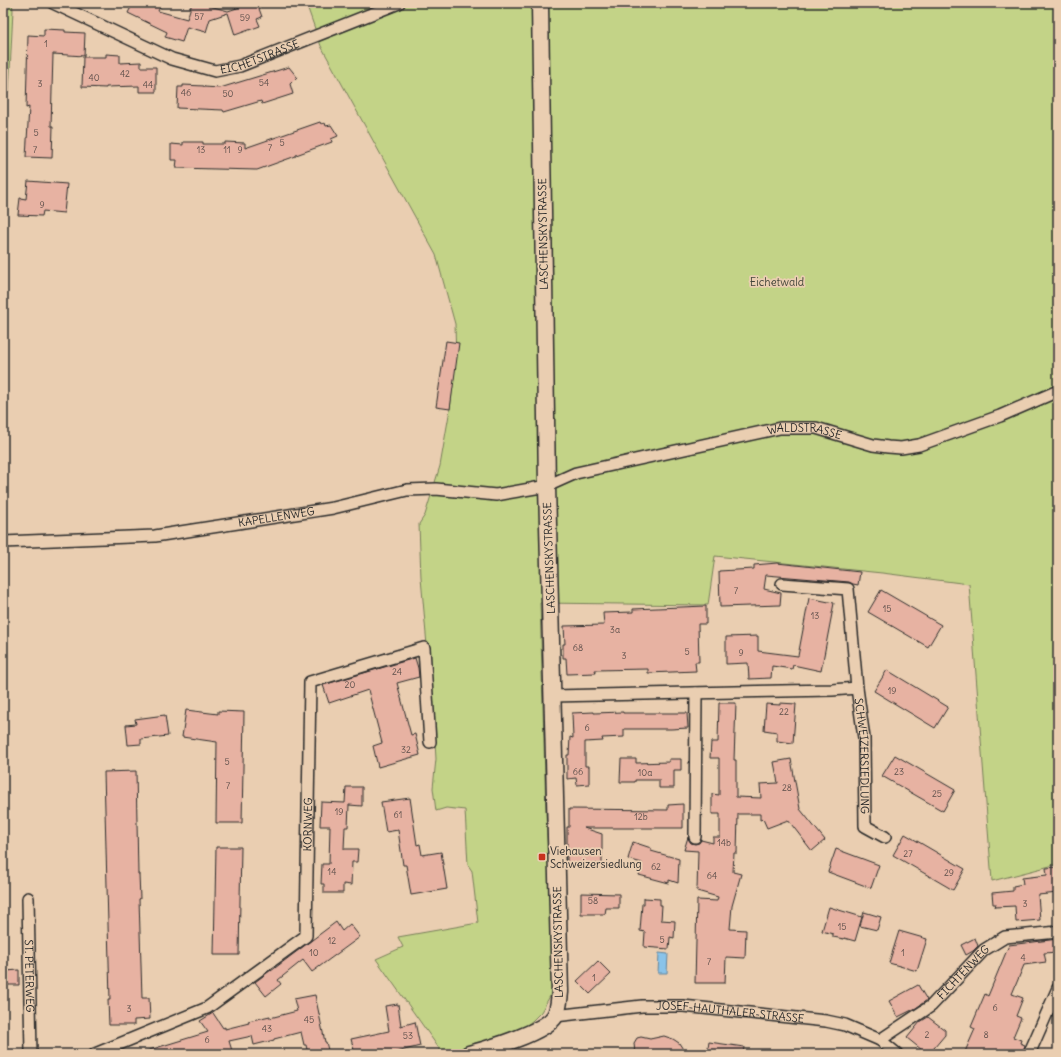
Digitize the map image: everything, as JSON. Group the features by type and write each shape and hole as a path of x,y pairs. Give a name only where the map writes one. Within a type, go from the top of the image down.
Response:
{"street":[{"name":"EICHETSTRASSE","path":"53,3 172,58 215,71 240,66 399,3"},
{"name":"LASCHENSKYSTRASSE","path":"540,3 547,486 560,992 555,1016"},
{"name":"WALDSTRASSE","path":"547,486 576,473 780,428 816,428 888,448 901,448 918,445 1000,416 1058,391"},
{"name":"KAPELLENWEG","path":"3,542 155,536 332,508 407,490 436,489 496,494 547,486"},
{"name":"SCHWEIZERSIEDLUNG","path":"782,584 848,589 857,688 864,738 865,826 885,837"},
{"name":"KORNWEG","path":"95,1054 207,1008 306,936 310,682 424,648 430,742"},
{"name":"SCHWEIZERSIEDLUNG","path":"553,696 832,690 857,688"},
{"path":"696,693 696,837"},
{"name":"ST. PETERWEG","path":"28,898 31,1054"},
{"name":"FICHTENWEG","path":"880,1040 931,1006 984,950 1005,936 1058,932"},
{"path":"1029,1054 1058,988"},
{"name":"JOSEF-HAUTHALER-STRASSE","path":"555,1016 642,1006 683,1006 826,1021 859,1030 880,1040 898,1054"},
{"path":"468,1054 519,1038 538,1030 548,1024 555,1016"}],"green space":[{"path":"3,3 12,3 13,10 9,92 3,92"},
{"name":"Eichetwald","path":"306,3 1058,3 1058,864 992,881 969,584 882,573 715,556 708,605 540,603 546,814 554,976 550,996 541,1012 525,1027 511,1034 448,1054 443,1054 376,959 403,947 398,937 478,923 472,871 468,865 465,810 446,808 436,811 433,788 436,759 434,724 421,578 419,524 425,515 440,466 450,409 456,360 455,324 436,255 321,46"}],"water":[{"path":"659,953 668,954 667,973 658,973"}],"building":[{"path":"133,3 162,3 158,11 187,19 192,3 199,3 228,11 252,3 257,3 262,17 257,19 260,26 235,35 228,13 210,19 206,32 187,27 182,42 165,37 167,32 128,13"},
{"path":"44,29 85,33 84,56 53,54 51,126 53,126 52,158 26,157 29,107 26,108 28,35 44,36"},
{"path":"106,54 120,55 120,63 141,62 141,67 156,67 156,92 139,92 139,86 106,88 82,87 83,57 106,57"},
{"path":"289,67 297,77 290,84 293,94 262,104 261,101 224,112 223,110 177,108 178,87 183,87 183,85 220,88"},
{"path":"320,122 321,124 325,123 326,126 331,125 338,136 331,139 332,142 257,170 176,168 177,160 171,160 171,144 183,145 183,142 203,142 203,144 225,144 225,142 245,143 245,148"},
{"path":"28,181 67,184 64,213 43,211 42,216 18,215 20,198 26,199"},
{"path":"446,341 459,343 450,409 436,407"},
{"path":"777,563 860,572 858,585 849,582 766,575 764,589 781,593 780,605 720,607 719,571 754,569 754,565"},
{"path":"881,590 941,625 928,647 868,612"},
{"path":"809,598 834,603 821,671 793,665 792,669 772,666 771,678 749,679 748,663 726,664 726,637 758,636 758,651 798,656"},
{"path":"706,606 706,624 698,624 699,662 695,662 696,671 648,673 648,669 595,670 596,673 567,674 566,658 563,658 563,644 565,644 564,626 604,625 603,613 633,612 633,609"},
{"path":"415,658 419,677 397,683 411,735 415,734 420,755 378,767 373,746 382,743 368,690 329,703 323,685"},
{"path":"887,670 948,707 935,728 874,691"},
{"path":"719,703 736,703 734,760 736,760 736,797 761,798 760,784 778,783 774,762 791,759 800,809 825,840 812,851 788,820 767,828 763,819 760,820 760,814 738,814 737,853 734,853 733,872 741,874 732,906 730,929 746,930 745,958 726,957 725,983 695,983 697,900 717,901 718,897 697,891 698,851 684,850 688,837 691,843 695,844 699,843 701,840 713,843 713,837 720,837 720,814 712,814 712,794 719,795 719,758 710,758 711,742 718,742"},
{"path":"780,703 796,704 793,743 777,741 777,732 764,730 766,704 780,705"},
{"path":"186,710 218,714 218,711 244,712 242,823 216,823 217,742 182,737"},
{"path":"572,713 687,713 688,728 624,729 624,737 602,738 603,741 585,742 585,766 589,766 589,784 577,785 576,778 567,779 567,755 569,755 570,737 573,738"},
{"path":"165,715 168,736 141,739 141,744 128,745 126,725 136,724 135,719"},
{"path":"895,755 955,790 943,811 882,776"},
{"path":"621,759 636,759 636,763 669,762 669,759 681,759 681,770 674,770 674,788 659,788 659,780 635,780 635,782 620,782"},
{"path":"136,771 142,998 149,998 150,1019 134,1020 134,1025 109,1025 108,1000 110,1000 104,772"},
{"path":"346,787 362,787 362,806 349,805 348,827 345,827 344,849 358,849 357,862 352,862 351,885 343,884 343,893 324,893 324,884 321,884 322,864 329,864 330,826 320,826 321,802 345,803"},
{"path":"410,798 417,845 420,844 422,855 441,852 447,889 411,895 406,865 403,865 398,830 386,832 381,802"},
{"path":"683,804 683,828 584,828 602,834 602,864 567,864 567,827 569,827 569,809 668,810 668,805"},
{"path":"905,834 965,869 953,890 893,855"},
{"path":"633,842 651,848 651,851 679,859 678,883 669,880 669,883 639,875 642,863 628,859"},
{"path":"216,847 241,847 239,955 214,955"},
{"path":"836,849 879,865 871,888 828,872"},
{"path":"1058,867 1058,893 1038,895 1040,920 1016,922 1015,906 995,907 996,904 993,904 992,893 1013,891 1013,886 1023,884 1022,878 1047,875 1046,868"},
{"path":"581,893 619,894 619,908 606,908 605,914 581,914"},
{"path":"644,898 660,899 660,905 662,905 661,920 675,921 674,938 670,937 669,949 644,947 645,932 640,931 642,904 644,904"},
{"path":"829,907 862,917 855,941 833,937 833,934 822,931"},
{"path":"864,912 881,917 877,930 860,926"},
{"path":"336,922 342,931 350,924 360,937 312,972 303,960 278,980 281,984 266,996 255,982"},
{"path":"899,931 927,939 917,971 889,963"},
{"path":"975,938 978,946 966,955 961,945"},
{"path":"1058,939 1058,952 1044,953 1046,962 1024,965 1012,994 1023,998 1016,1016 1021,1018 1013,1037 1021,1040 1020,1043 1025,1045 1022,1054 964,1054 975,1029 971,1027 985,994 988,996 1009,945"},
{"path":"598,961 611,974 590,994 577,981"},
{"path":"19,970 19,985 6,985 6,971"},
{"path":"918,985 927,1000 916,1008 898,1017 889,1001"},
{"path":"315,995 329,1054 308,1054 301,1032 254,1045 252,1036 229,1041 233,1054 147,1054 146,1051 208,1032 200,1021 213,1013 225,1029 249,1023 248,1021 270,1016 270,1018 297,1011 294,999"},
{"path":"398,1004 401,1026 415,1022 420,1046 389,1054 355,1054 351,1039 389,1031 385,1006"},
{"path":"928,1017 945,1030 945,1035 929,1054 927,1054 907,1038 920,1022"},
{"path":"664,1036 679,1043 686,1054 635,1054 634,1043 637,1038 641,1037 650,1039"},
{"path":"709,1042 744,1047 743,1054 707,1054"}],"place":[{"name":"Viehausen Schweizersiedlung","path":"542,857"}]}
